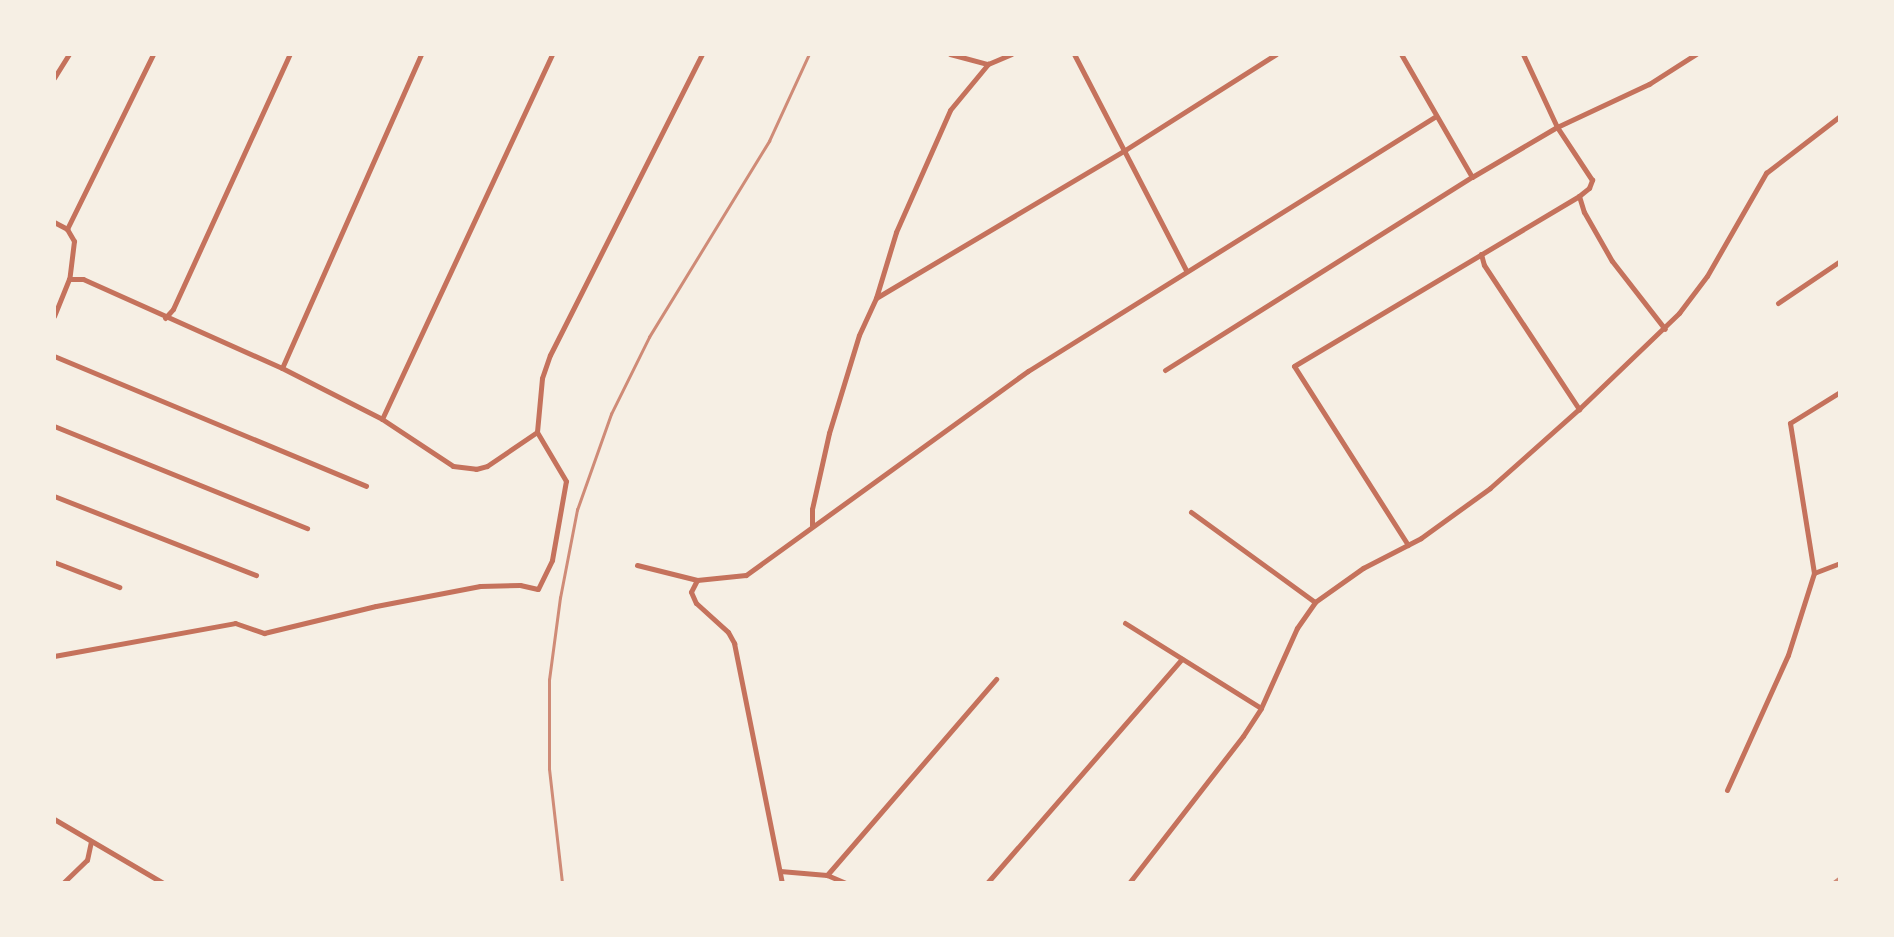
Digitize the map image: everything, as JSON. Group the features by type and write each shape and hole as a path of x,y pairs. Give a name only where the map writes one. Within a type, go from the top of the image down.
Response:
{"street":[{"path":"54,78 69,54"},
{"path":"67,229 153,54"},
{"path":"165,318 185,284 290,54"},
{"path":"282,368 421,54"},
{"path":"382,419 552,54"},
{"path":"54,656 235,623 264,633 376,606 480,586 520,585 538,590 552,560 566,481 537,432 542,378 550,355 702,54"},
{"path":"950,54 988,64"},
{"path":"812,525 812,509 829,433 859,335 876,298 897,232 950,110 988,64 1011,54"},
{"path":"1074,54 1186,271"},
{"path":"876,298 1125,150 1276,54"},
{"path":"1401,54 1472,177"},
{"path":"1165,370 1472,177 1557,127 1649,84 1696,54"},
{"path":"1408,545 1294,366 1579,196 1592,180 1557,127 1526,55"},
{"path":"1129,883 1243,736 1261,708 1297,628 1315,602 1363,568 1408,545 1490,488 1579,409 1665,328 1717,259 1766,173 1840,116"},
{"path":"636,565 697,580 746,575 1028,371 1435,117"},
{"path":"1579,196 1584,212 1612,261 1665,328"},
{"path":"54,222 67,229 74,242 69,279 54,316"},
{"path":"1481,254 1484,265 1579,409"},
{"path":"1778,303 1840,261"},
{"path":"69,279 83,279 165,318 282,368 382,419 453,466 465,469 487,466 537,432"},
{"path":"54,355 366,486"},
{"path":"1727,790 1788,655 1814,573 1790,423 1840,392"},
{"path":"54,426 307,528"},
{"path":"54,496 256,575"},
{"path":"1191,512 1315,602"},
{"path":"54,562 120,587"},
{"path":"1814,573 1840,564"},
{"path":"697,580 691,592 696,603 728,632 734,643 782,883"},
{"path":"1125,623 1261,708"},
{"path":"986,883 1182,659"},
{"path":"827,875 996,679"},
{"path":"54,820 163,883"},
{"path":"64,883 87,860 91,841"},
{"path":"780,871 827,875 846,883"}],"railway":[{"path":"562,883 549,769 549,680 560,598 577,510 611,414 649,337 769,141 809,54"},
{"path":"1832,883 1840,877"}]}
